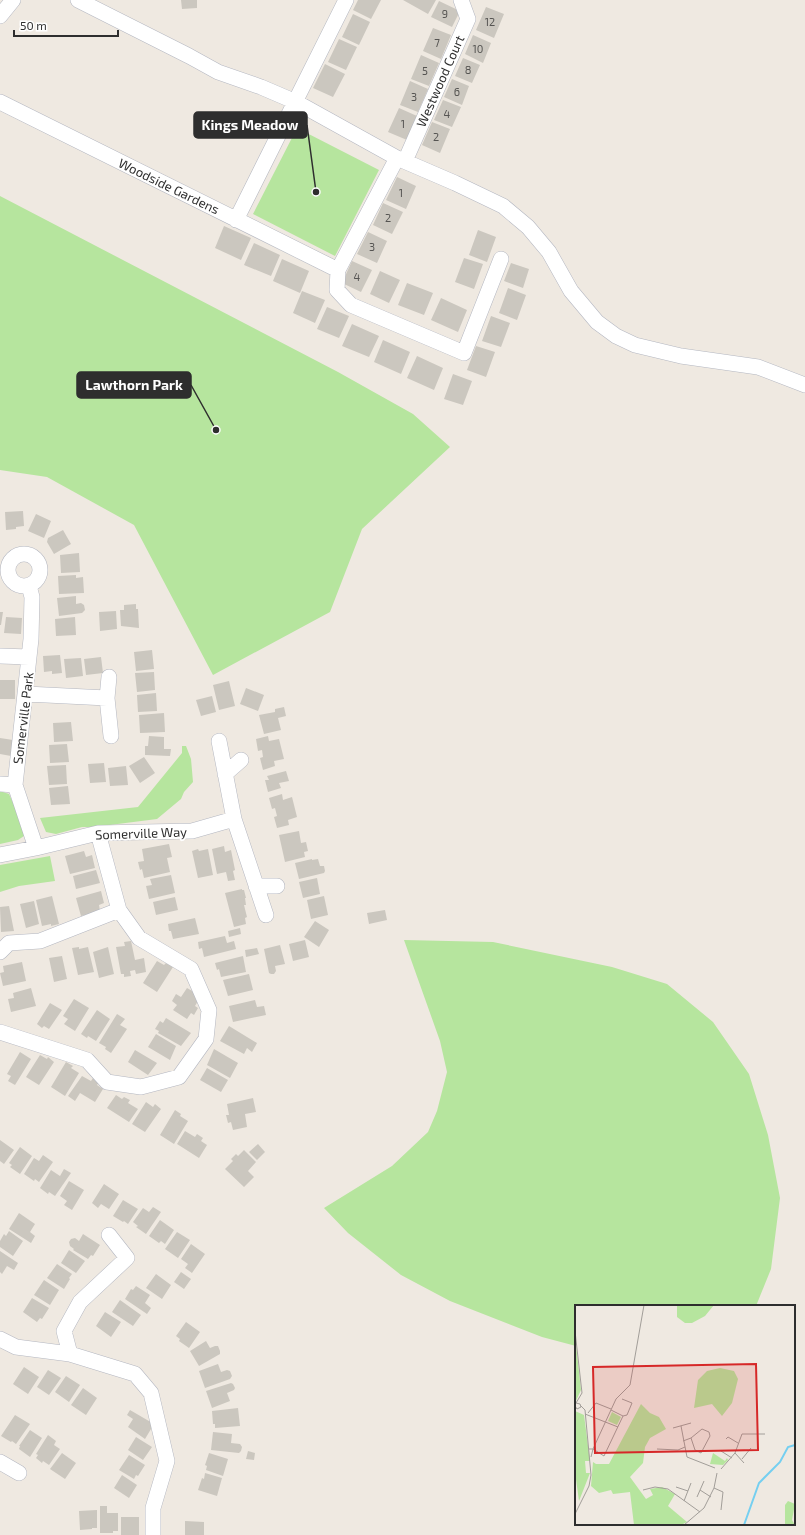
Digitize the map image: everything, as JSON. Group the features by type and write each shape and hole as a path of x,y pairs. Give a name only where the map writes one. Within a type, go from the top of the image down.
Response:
{"street":[{"path":"0,16 13,0"},
{"path":"78,0 218,72 296,102 401,160 455,183 503,206 523,223 549,252 571,291 597,322 616,336 636,345 681,356 758,367 805,384"},
{"path":"236,220 346,0"},
{"name":"Westwood Court","path":"401,160 468,19 461,0"},
{"name":"Woodside Gardens","path":"0,102 338,270"},
{"path":"401,160 338,270 337,290 351,305 464,353 501,259"},
{"name":"Somerville Park","path":"29,586 32,597 26,694 7,784 36,848"},
{"path":"0,656 29,657"},
{"path":"109,677 107,698 110,736"},
{"path":"26,694 107,698"},
{"path":"219,741 234,819 266,915"},
{"path":"225,774 241,760"},
{"name":"Somerville Way","path":"0,855 98,833 192,831 234,819"},
{"path":"0,1032 87,1060 107,1082 141,1087 179,1077 206,1039 209,1010 191,969 139,938 119,910 98,833"},
{"path":"256,886 277,886"},
{"path":"0,952 9,943 40,941 119,910"},
{"path":"70,1354 64,1331 80,1302 127,1258 109,1235"},
{"path":"0,1339 16,1347 70,1354 134,1374 151,1393 166,1460 153,1508 153,1535"},
{"path":"0,1462 19,1473"}],"green space":[{"path":"297,128 379,170 335,256 253,214"},
{"path":"0,196 338,372 413,414 450,447 362,529 330,612 213,675 134,525 47,477 0,470"},
{"path":"182,746 186,746 191,759 193,782 184,792 181,799 157,819 94,827 82,827 56,834 46,832 40,818 138,807 182,753"},
{"path":"0,791 9,794 18,814 24,836 18,840 0,844"},
{"path":"50,856 55,881 19,886 0,892 0,865"},
{"path":"404,940 493,942 612,967 667,984 713,1022 749,1074 768,1135 780,1198 771,1269 756,1305 575,1305 575,1346 542,1337 450,1301 401,1275 348,1233 324,1208 392,1166 428,1132 437,1111 447,1072 440,1041"}],"building":[{"path":"181,0 197,0 197,8 182,9"},
{"path":"358,0 381,0 371,19 353,10"},
{"path":"403,0 436,0 428,14"},
{"path":"439,1 460,11 452,27 431,17"},
{"path":"486,7 504,14 494,38 476,30"},
{"path":"353,14 370,22 359,45 342,37"},
{"path":"433,28 451,35 441,59 423,51"},
{"path":"473,35 491,43 483,63 465,54"},
{"path":"339,39 357,47 346,70 328,62"},
{"path":"421,55 439,63 429,86 411,79"},
{"path":"463,58 480,65 472,83 455,76"},
{"path":"325,64 345,74 333,97 313,88"},
{"path":"452,79 469,86 462,105 444,97"},
{"path":"410,81 428,89 418,112 400,105"},
{"path":"443,100 461,107 452,127 434,120"},
{"path":"399,108 417,116 407,140 388,132"},
{"path":"432,122 450,129 440,153 422,145"},
{"path":"397,177 416,186 406,209 386,200"},
{"path":"383,203 403,212 392,234 373,225"},
{"path":"224,226 251,238 241,260 215,248"},
{"path":"478,230 496,237 487,262 469,255"},
{"path":"368,232 387,241 377,263 357,254"},
{"path":"254,243 280,255 271,276 244,265"},
{"path":"464,258 483,264 474,289 455,282"},
{"path":"282,259 309,271 300,293 273,281"},
{"path":"352,261 372,270 361,292 342,283"},
{"path":"511,263 529,269 523,288 504,281"},
{"path":"380,271 400,280 389,303 370,294"},
{"path":"407,283 433,293 424,315 398,305"},
{"path":"508,288 526,295 517,320 499,313"},
{"path":"302,291 325,300 315,323 293,313"},
{"path":"441,298 467,310 458,332 431,320"},
{"path":"327,307 349,316 339,338 317,329"},
{"path":"491,316 510,323 501,347 482,341"},
{"path":"352,324 379,336 369,357 342,346"},
{"path":"383,340 410,352 401,374 374,362"},
{"path":"476,346 495,352 486,377 467,370"},
{"path":"417,356 443,368 434,390 407,378"},
{"path":"453,374 472,381 463,405 444,399"},
{"path":"23,511 24,526 6,530 5,512"},
{"path":"36,514 51,521 44,538 28,531"},
{"path":"63,530 71,544 54,554 47,542 48,538"},
{"path":"79,553 80,572 61,573 60,555"},
{"path":"76,575 76,578 83,577 84,593 59,594 58,576"},
{"path":"76,596 76,604 81,603 84,605 85,610 82,613 59,616 57,598"},
{"path":"136,604 136,609 138,609 139,628 121,626 120,610 124,610 124,605"},
{"path":"116,611 117,629 100,631 99,612"},
{"path":"0,612 3,612 1,625 0,625"},
{"path":"6,617 22,618 21,634 4,633"},
{"path":"75,617 76,635 56,636 55,619"},
{"path":"152,650 154,669 136,671 134,652"},
{"path":"60,655 62,673 52,674 52,671 44,672 43,656"},
{"path":"101,657 103,673 86,675 84,659"},
{"path":"81,658 83,676 66,678 64,659"},
{"path":"154,672 155,690 137,692 135,673"},
{"path":"0,680 15,680 15,699 0,699"},
{"path":"229,681 235,706 219,710 213,685"},
{"path":"246,688 264,695 258,711 240,704"},
{"path":"156,693 157,711 138,712 137,695"},
{"path":"212,696 216,712 201,716 196,700"},
{"path":"284,707 286,716 278,718 281,730 264,734 259,715 275,712 275,709"},
{"path":"164,713 165,732 140,733 139,715"},
{"path":"71,722 73,741 54,742 53,723"},
{"path":"149,736 164,737 164,749 171,749 170,756 145,755 145,746 148,746"},
{"path":"268,736 269,741 279,739 284,759 274,761 275,766 263,770 260,758 263,757 262,750 258,751 256,739"},
{"path":"0,738 13,740 11,756 0,754"},
{"path":"67,744 69,762 50,763 49,745"},
{"path":"144,757 155,773 140,783 129,766"},
{"path":"104,763 106,782 90,783 88,764"},
{"path":"66,765 67,784 49,785 47,766"},
{"path":"126,766 128,785 110,786 108,768"},
{"path":"286,771 289,781 279,783 281,788 268,792 265,780 269,780 267,776"},
{"path":"68,786 70,804 51,805 49,788"},
{"path":"282,794 283,800 292,797 297,817 288,820 289,825 277,828 274,817 277,816 275,808 272,809 269,798"},
{"path":"299,831 301,843 306,842 308,851 304,852 305,857 285,862 279,835"},
{"path":"169,844 172,857 167,858 170,872 144,878 142,869 140,870 138,862 144,861 142,849"},
{"path":"224,846 225,852 231,850 235,870 233,871 235,880 228,881 226,872 217,874 212,849"},
{"path":"198,849 199,851 208,849 213,875 198,878 192,851"},
{"path":"84,851 86,857 92,855 95,868 70,874 65,856"},
{"path":"318,859 320,866 324,866 324,873 299,879 295,863"},
{"path":"96,870 100,883 76,889 73,876"},
{"path":"171,875 175,893 149,899 146,886 152,885 150,879"},
{"path":"317,878 320,894 303,898 299,882"},
{"path":"242,889 244,890 246,898 246,905 244,905 247,917 245,918 246,924 234,927 225,893"},
{"path":"101,891 104,903 99,905 100,911 81,916 76,898"},
{"path":"52,896 59,924 42,926 36,900"},
{"path":"324,896 328,915 311,919 307,900"},
{"path":"175,897 178,910 156,915 153,902"},
{"path":"34,901 39,924 26,928 20,904"},
{"path":"9,906 14,931 1,932 0,907"},
{"path":"385,910 387,920 369,924 367,913"},
{"path":"195,918 199,934 173,939 171,931 169,931 168,924"},
{"path":"315,921 329,930 319,947 304,937"},
{"path":"240,928 241,934 229,937 228,931"},
{"path":"225,936 227,943 234,941 236,949 204,957 202,948 199,949 198,942"},
{"path":"305,940 309,957 293,961 289,944"},
{"path":"131,941 135,960 144,958 146,972 136,974 135,970 130,971 131,976 124,977 124,974 121,974 116,947 125,946 124,942"},
{"path":"280,945 285,964 275,966 276,971 274,974 271,974 269,973 264,949"},
{"path":"79,947 79,949 88,947 94,972 78,975 72,948"},
{"path":"108,947 114,974 99,978 93,952"},
{"path":"257,948 259,954 246,957 245,950"},
{"path":"62,956 67,979 54,982 49,958"},
{"path":"243,956 246,972 221,977 219,969 217,970 215,963"},
{"path":"157,961 164,965 166,963 173,967 157,992 143,983"},
{"path":"22,962 26,981 3,986 0,973 4,972 3,966"},
{"path":"249,974 253,990 228,996 223,980"},
{"path":"31,988 36,1006 11,1012 8,999 14,998 13,993"},
{"path":"187,988 201,996 195,1006 198,1008 194,1015 191,1013 187,1019 173,1010 177,1005 172,1001 176,994 181,997"},
{"path":"74,999 89,1008 75,1031 64,1024 68,1019 63,1016"},
{"path":"255,1000 257,1007 264,1006 266,1015 233,1022 229,1006"},
{"path":"50,1003 62,1010 49,1029 44,1026 42,1028 37,1024"},
{"path":"97,1010 110,1019 96,1041 81,1034"},
{"path":"117,1014 125,1019 120,1025 127,1029 111,1053 105,1049 106,1047 99,1043"},
{"path":"166,1018 191,1033 181,1046 158,1033 159,1031 155,1029 160,1021 163,1023"},
{"path":"229,1026 257,1043 252,1052 247,1048 244,1054 220,1041"},
{"path":"156,1034 176,1046 170,1060 148,1047"},
{"path":"214,1049 238,1063 230,1078 207,1065"},
{"path":"135,1050 157,1063 148,1075 128,1062"},
{"path":"20,1052 31,1059 15,1085 8,1081 11,1076 7,1074"},
{"path":"40,1055 47,1059 48,1057 54,1062 39,1085 26,1077"},
{"path":"66,1062 73,1066 71,1068 79,1073 65,1096 51,1087"},
{"path":"207,1068 228,1080 221,1092 200,1080"},
{"path":"82,1076 91,1081 93,1078 99,1082 97,1085 103,1089 95,1102 80,1093 75,1101 68,1096"},
{"path":"116,1095 122,1099 124,1097 130,1100 128,1103 138,1109 129,1122 107,1108"},
{"path":"253,1098 256,1112 245,1114 247,1127 233,1130 231,1122 228,1123 226,1115 229,1115 227,1104"},
{"path":"146,1102 153,1107 155,1104 161,1109 145,1132 132,1124"},
{"path":"175,1110 181,1114 180,1116 188,1121 174,1144 160,1135"},
{"path":"185,1131 195,1137 197,1134 203,1138 201,1141 207,1145 199,1158 177,1144"},
{"path":"0,1140 14,1150 4,1164 0,1161"},
{"path":"258,1144 265,1152 257,1160 249,1152"},
{"path":"20,1147 32,1156 20,1174 10,1167 12,1165 9,1163"},
{"path":"244,1150 256,1162 248,1171 254,1177 244,1187 225,1169 233,1161 231,1159 236,1154 238,1156"},
{"path":"43,1155 53,1162 39,1182 35,1179 34,1181 24,1174 34,1158 39,1161"},
{"path":"64,1169 71,1173 55,1196 49,1192 48,1194 40,1188 51,1170 60,1176"},
{"path":"69,1181 84,1190 72,1210 64,1205 67,1201 60,1196"},
{"path":"104,1184 119,1194 109,1209 101,1204 98,1208 92,1203"},
{"path":"123,1200 138,1209 128,1224 113,1216"},
{"path":"153,1207 161,1212 146,1234 136,1227 138,1226 133,1222 143,1208 149,1212"},
{"path":"19,1213 35,1224 30,1232 35,1236 31,1243 9,1229"},
{"path":"160,1220 174,1230 165,1244 161,1241 159,1243 149,1236"},
{"path":"9,1231 23,1241 13,1256 0,1247 0,1241 4,1234 6,1236"},
{"path":"177,1232 190,1240 178,1258 165,1249"},
{"path":"83,1234 100,1245 93,1256 91,1255 88,1259 73,1250 74,1249 70,1246 69,1242 71,1239 75,1238 79,1241"},
{"path":"191,1244 205,1254 192,1273 185,1268 188,1264 181,1259"},
{"path":"69,1250 85,1261 76,1273 61,1263"},
{"path":"0,1251 18,1263 14,1270 7,1266 2,1274 0,1272"},
{"path":"57,1264 72,1274 64,1289 47,1278"},
{"path":"181,1272 191,1279 184,1289 174,1282"},
{"path":"156,1274 171,1285 162,1299 146,1288"},
{"path":"44,1280 59,1290 50,1305 34,1295"},
{"path":"136,1286 150,1295 145,1303 151,1308 147,1314 125,1299 131,1289 133,1290"},
{"path":"32,1298 49,1308 42,1319 40,1318 37,1322 23,1312"},
{"path":"120,1300 141,1315 133,1326 112,1312"},
{"path":"105,1312 121,1322 111,1337 96,1326"},
{"path":"186,1322 200,1332 189,1348 179,1341 180,1339 176,1336"},
{"path":"206,1341 210,1348 218,1346 220,1354 199,1366 190,1351"},
{"path":"218,1364 221,1372 227,1370 230,1371 232,1376 230,1379 205,1388 199,1371"},
{"path":"24,1367 39,1377 28,1394 13,1384"},
{"path":"48,1370 61,1378 49,1395 37,1387"},
{"path":"66,1376 80,1385 69,1402 55,1392"},
{"path":"231,1383 235,1388 227,1393 230,1401 212,1408 206,1391"},
{"path":"83,1388 97,1398 86,1415 71,1405"},
{"path":"238,1408 240,1426 215,1428 215,1424 213,1424 212,1411"},
{"path":"130,1410 154,1424 145,1439 128,1427 133,1419 127,1415"},
{"path":"15,1415 30,1424 16,1444 1,1436"},
{"path":"30,1430 42,1438 30,1457 19,1449 19,1446"},
{"path":"213,1432 232,1434 231,1443 240,1444 242,1447 241,1451 239,1453 211,1450"},
{"path":"48,1435 56,1441 54,1445 60,1449 49,1465 43,1461 42,1463 36,1458 38,1455 36,1454"},
{"path":"136,1437 152,1447 143,1460 128,1450"},
{"path":"248,1451 255,1453 254,1460 246,1459"},
{"path":"62,1453 76,1463 65,1479 50,1469"},
{"path":"209,1453 228,1459 223,1476 206,1470 207,1466 205,1465"},
{"path":"129,1455 145,1465 138,1476 136,1475 134,1479 119,1470"},
{"path":"205,1473 222,1478 217,1496 198,1490 202,1478 204,1479"},
{"path":"122,1475 137,1485 129,1498 114,1488"},
{"path":"100,1506 107,1506 107,1513 118,1513 118,1531 113,1531 113,1533 100,1533"},
{"path":"97,1510 97,1528 80,1530 79,1511"},
{"path":"121,1517 139,1517 139,1535 121,1535"},
{"path":"185,1521 204,1522 204,1535 185,1535"}],"place":[{"name":"Kings Meadow","path":"316,192"},
{"name":"Lawthorn Park","path":"216,430"}]}
